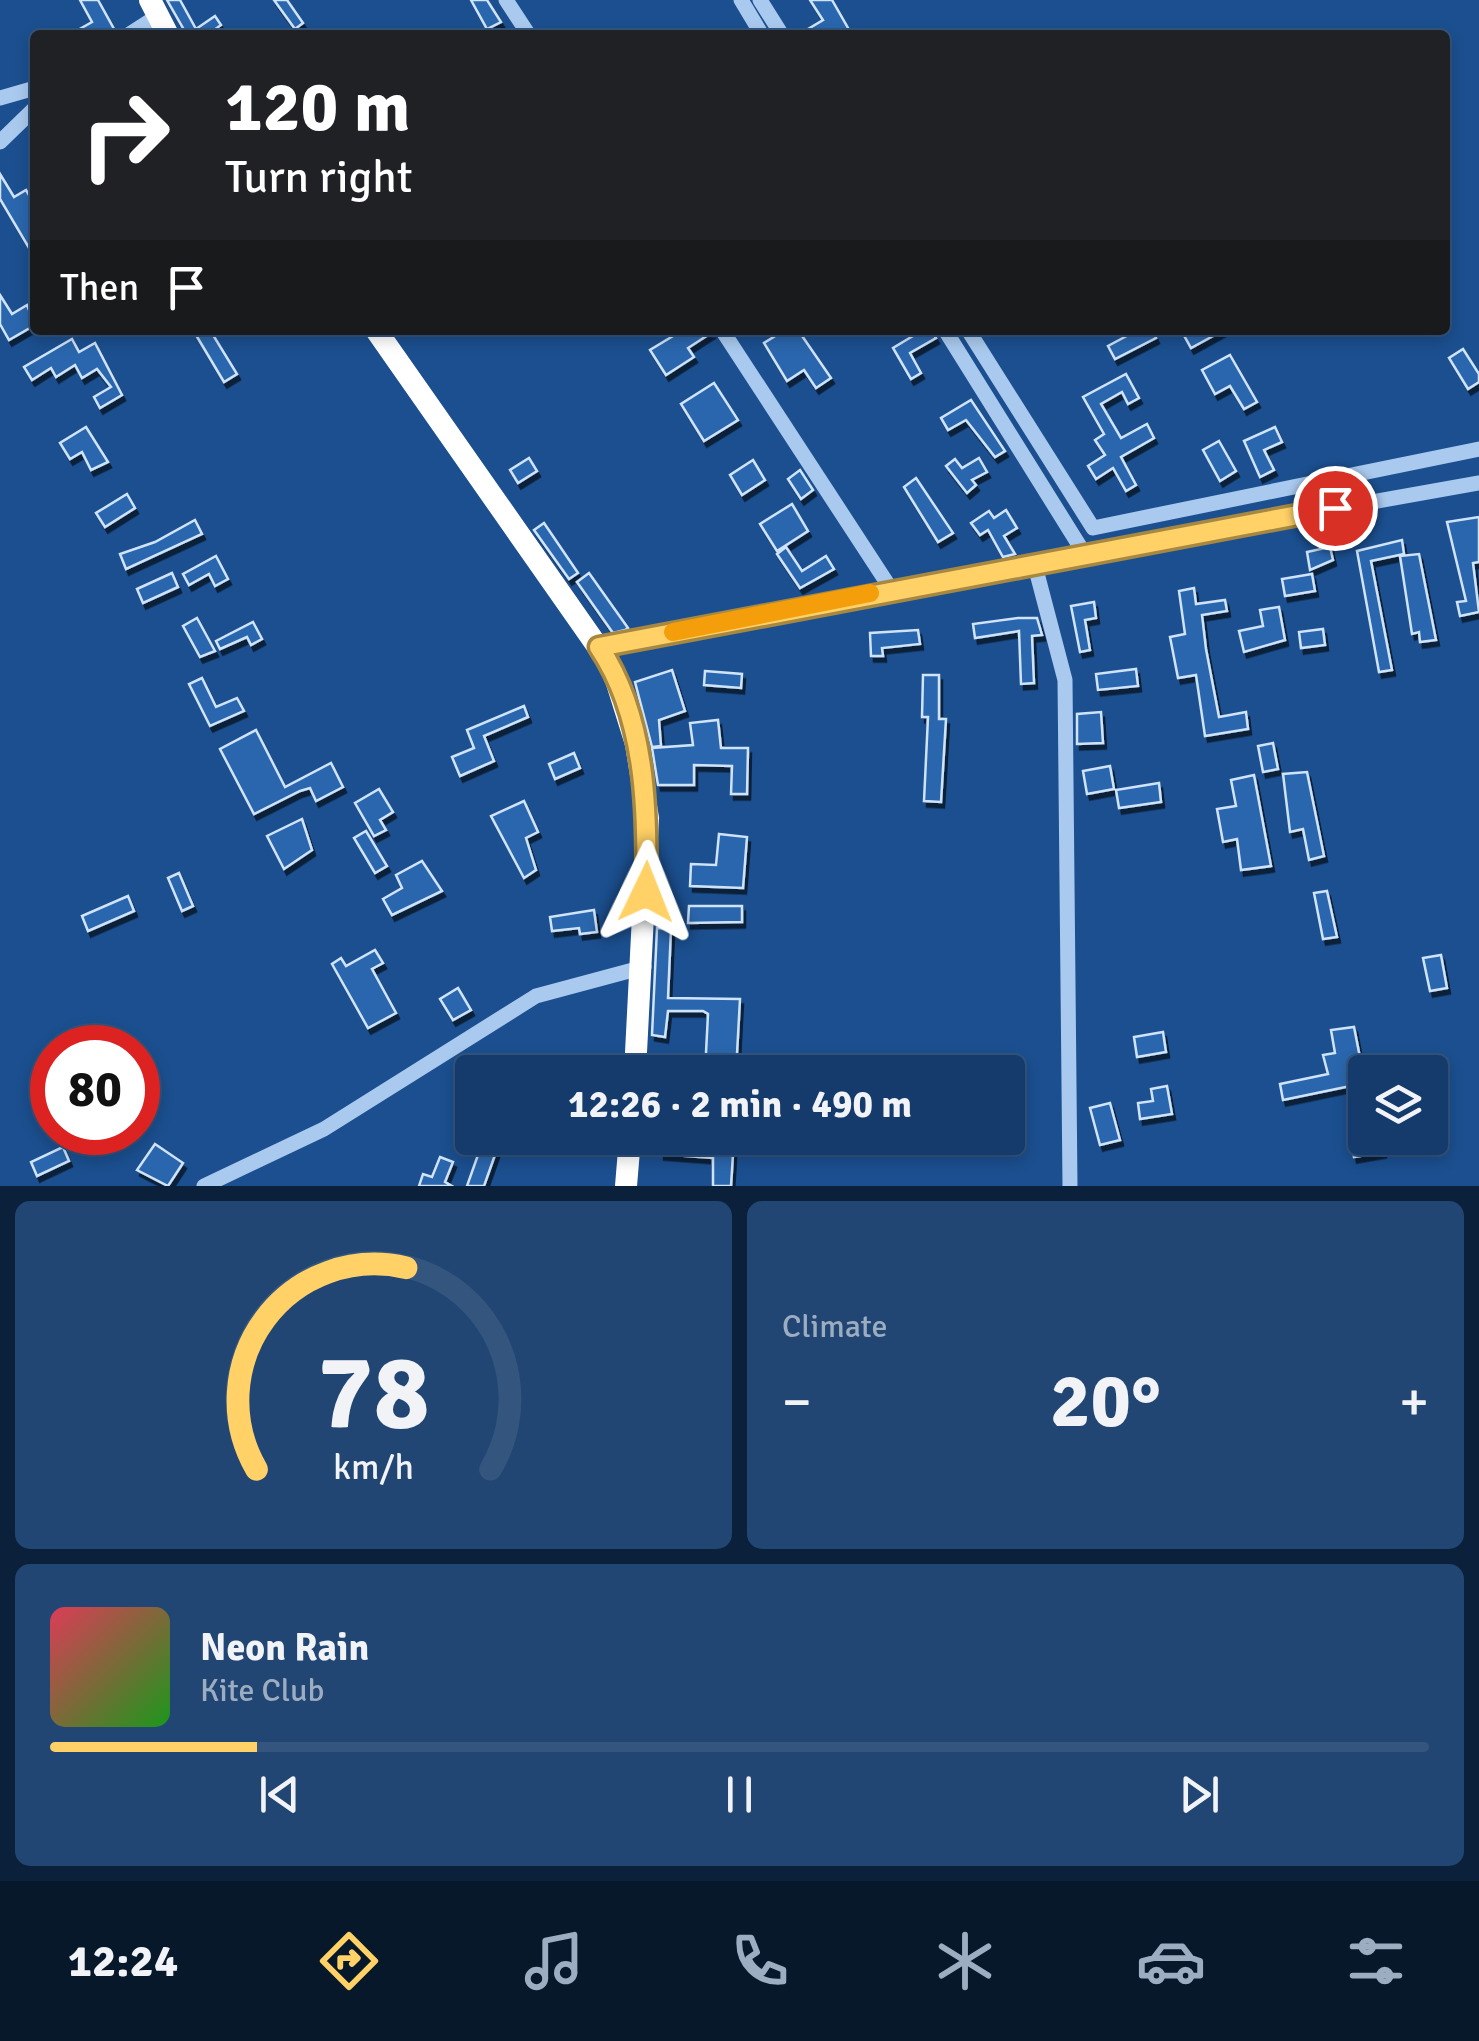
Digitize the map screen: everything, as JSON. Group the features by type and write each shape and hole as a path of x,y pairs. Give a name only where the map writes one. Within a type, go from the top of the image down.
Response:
{"highway":[{"path":"380,335 612,668 636,744 648,818 644,967 636,1055"},
{"path":"626,1186 629,1155"}],"street":[{"path":"506,0 526,30"},
{"path":"741,0 759,30"},
{"path":"760,0 779,30"},
{"path":"136,30 158,17"},
{"path":"0,98 30,89"},
{"path":"0,142 30,113"},
{"path":"725,335 891,589"},
{"path":"949,335 1084,553"},
{"path":"971,335 1094,528 1237,495 1479,449"},
{"path":"599,647 1034,562 1479,482"},
{"path":"1034,562 1066,680 1070,1186"},
{"path":"204,1186 324,1129 536,996 644,967"}],"building":[{"path":"80,0 98,0 114,29 78,30 92,22"},
{"path":"167,0 180,0 196,29 215,16 221,25 214,30 184,30"},
{"path":"274,0 287,0 303,23 295,29"},
{"path":"471,0 487,0 501,22 487,29"},
{"path":"810,0 832,0 849,30 806,30 823,20"},
{"path":"0,174 14,197 26,190 30,197 30,250 0,199"},
{"path":"0,295 12,314 27,305 30,328 9,340 0,324"},
{"path":"196,335 213,335 237,374 224,382"},
{"path":"675,335 708,335 688,348 694,357 666,375 650,350"},
{"path":"777,335 801,335 831,378 816,388 804,370 787,381 764,343"},
{"path":"915,335 936,338 910,353 921,373 911,379 893,348"},
{"path":"1129,335 1156,338 1115,359 1108,346"},
{"path":"1184,335 1215,335 1191,348"},
{"path":"72,339 79,352 95,343 122,395 100,408 94,397 111,387 97,369 82,378 75,365 56,377 51,368 32,380 24,367"},
{"path":"1463,349 1479,374 1479,382 1468,389 1449,358"},
{"path":"1230,355 1257,402 1244,409 1230,386 1215,394 1202,370"},
{"path":"1126,374 1139,398 1128,404 1122,392 1101,404 1121,438 1147,424 1154,438 1121,457 1136,485 1126,491 1113,468 1096,479 1088,466 1105,455 1095,440 1104,434 1083,397"},
{"path":"714,383 738,420 704,441 681,404"},
{"path":"971,400 1005,451 995,457 966,420 948,430 941,418"},
{"path":"86,427 108,462 91,470 82,452 70,459 60,443"},
{"path":"1275,427 1282,442 1264,450 1274,470 1260,477 1244,441"},
{"path":"1219,441 1236,471 1220,481 1203,450"},
{"path":"529,458 537,471 518,483 510,470"},
{"path":"979,458 987,472 972,480 976,485 967,493 946,466 955,459 962,468"},
{"path":"753,460 765,480 742,495 730,475"},
{"path":"800,470 813,490 801,499 788,479"},
{"path":"916,478 953,533 938,542 904,487"},
{"path":"127,494 135,508 105,527 96,513"},
{"path":"792,504 808,531 777,551 760,524"},
{"path":"1006,510 1017,528 1004,536 1015,554 1003,557 988,530 980,535 971,523 989,511 994,518"},
{"path":"1479,517 1479,562 1473,563 1479,612 1460,616 1457,602 1466,601 1447,522"},
{"path":"195,520 202,534 126,569 120,554 155,542"},
{"path":"544,523 578,573 569,579 534,530"},
{"path":"1402,540 1404,554 1371,561 1392,670 1379,672 1357,551"},
{"path":"786,547 802,571 826,556 834,569 800,588 777,554"},
{"path":"1330,547 1333,560 1310,570 1307,552"},
{"path":"1419,554 1436,640 1420,642 1419,632 1412,634 1400,556"},
{"path":"216,556 228,579 215,586 209,574 189,585 183,574"},
{"path":"172,573 178,587 143,603 137,589"},
{"path":"589,573 628,628 613,633 577,582"},
{"path":"1312,574 1315,591 1285,596 1282,579"},
{"path":"1194,588 1196,604 1225,600 1227,611 1202,615 1206,649 1219,717 1246,712 1248,729 1205,736 1196,675 1178,678 1170,637 1185,634 1179,591"},
{"path":"1094,602 1096,618 1085,620 1090,650 1080,652 1071,606"},
{"path":"1279,607 1285,640 1244,652 1239,631 1263,626 1260,610"},
{"path":"197,618 215,651 200,657 183,626"},
{"path":"1037,618 1042,635 1032,636 1034,683 1021,684 1019,631 975,638 973,624"},
{"path":"253,622 262,639 251,645 247,637 220,649 216,641"},
{"path":"1323,629 1325,645 1301,648 1299,632"},
{"path":"918,630 920,644 882,648 883,656 871,656 870,633"},
{"path":"1136,669 1138,686 1098,690 1096,674"},
{"path":"672,670 685,711 659,720 661,746 652,747 635,682"},
{"path":"705,671 742,674 741,688 704,685"},
{"path":"923,675 939,675 939,719 946,719 941,802 924,801 928,717 922,717"},
{"path":"202,678 216,707 237,698 244,711 210,726 189,684"},
{"path":"524,706 528,717 484,736 494,761 460,776 452,757 474,748 467,730"},
{"path":"1101,712 1103,743 1077,744 1077,714"},
{"path":"718,720 721,748 748,748 747,794 731,794 732,766 694,765 694,785 658,785 652,748 693,745 690,723"},
{"path":"256,730 285,787 331,763 343,787 316,801 310,788 300,791 254,814 220,749"},
{"path":"1273,743 1278,769 1263,772 1258,746"},
{"path":"574,753 580,768 555,779 549,764"},
{"path":"1110,766 1114,789 1087,794 1083,771"},
{"path":"1307,772 1324,856 1309,860 1303,829 1290,832 1283,774"},
{"path":"1254,775 1271,866 1241,870 1237,839 1223,842 1217,809 1236,806 1231,780"},
{"path":"1159,783 1161,802 1119,808 1116,790"},
{"path":"379,789 393,812 380,820 386,830 374,836 355,803"},
{"path":"524,801 538,832 526,838 536,870 524,878 491,816"},
{"path":"302,819 312,850 284,869 267,836"},
{"path":"366,831 387,866 375,873 354,838"},
{"path":"719,834 747,837 743,888 690,886 691,864 716,865"},
{"path":"422,861 442,891 392,915 383,899 402,888 396,875"},
{"path":"179,873 193,906 182,911 168,878"},
{"path":"1327,891 1337,937 1323,939 1314,893"},
{"path":"128,896 134,911 88,931 82,916"},
{"path":"689,906 742,906 742,922 688,923"},
{"path":"594,910 597,932 580,934 579,928 552,931 550,917"},
{"path":"657,928 671,929 668,998 740,999 737,1055 706,1055 708,1014 703,1011 668,1011 665,1037 652,1035"},
{"path":"375,950 383,963 372,969 396,1013 368,1028 332,964 341,958 346,966"},
{"path":"1441,955 1447,988 1430,991 1423,958"},
{"path":"458,988 471,1010 453,1020 440,999"},
{"path":"1354,1027 1360,1055 1348,1055 1348,1087 1283,1100 1280,1084 1328,1074 1323,1055 1335,1053 1331,1030"},
{"path":"1163,1032 1166,1052 1137,1057 1134,1037"},
{"path":"1167,1086 1172,1114 1140,1119 1138,1103 1153,1101 1151,1089"},
{"path":"1110,1103 1120,1140 1100,1145 1090,1108"},
{"path":"160,1147 183,1163 168,1186 137,1170 147,1155 160,1155"},
{"path":"46,1155 66,1155 69,1161 37,1176 31,1162"},
{"path":"478,1155 495,1155 484,1186 467,1186"},
{"path":"674,1155 733,1155 731,1186 713,1186 713,1158"},
{"path":"440,1157 453,1162 445,1182 452,1186 419,1186 423,1174 432,1177"}],"slow traffic":[{"path":"673,632 870,593"}],"route":[{"path":"646,892 648,818 636,744 612,668 599,647 1335,508"}]}
